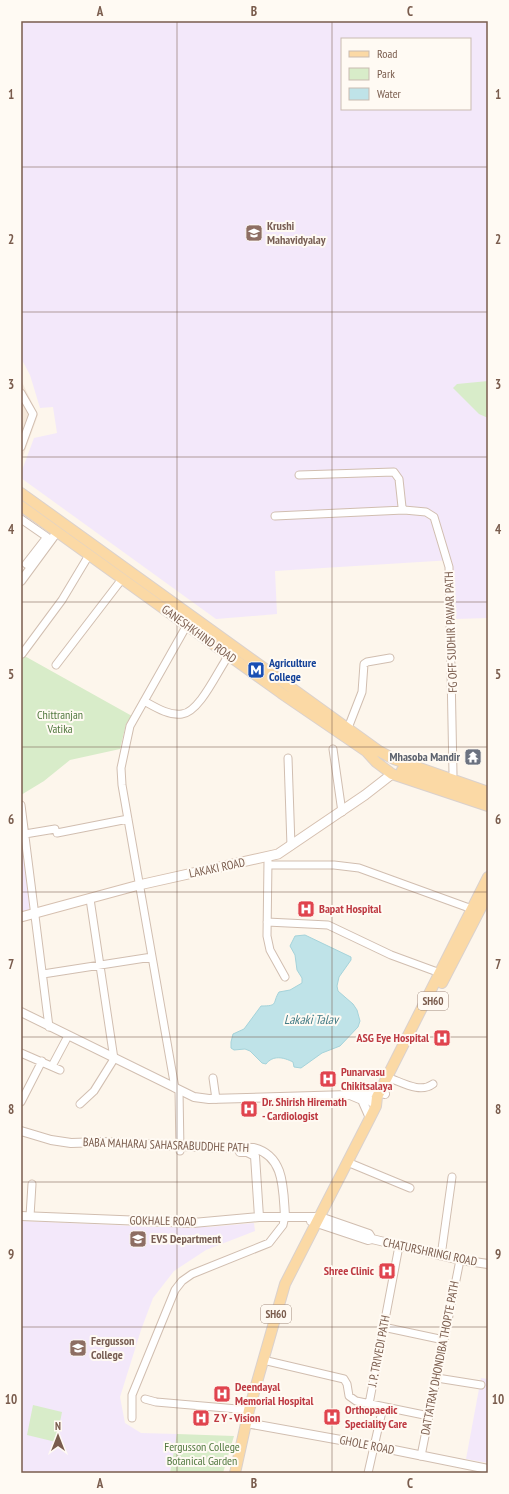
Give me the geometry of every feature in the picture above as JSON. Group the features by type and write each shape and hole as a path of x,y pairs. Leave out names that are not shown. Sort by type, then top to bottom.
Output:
{"main road":[{"name":"GANESHKHIND ROAD","path":"21,493 348,728 368,748 376,762 392,774 488,806"},
{"name":"GANESHKHIND ROAD","path":"21,506 229,655 368,748 488,785"},
{"path":"368,748 394,759 488,792"},
{"path":"368,748 390,766 488,799"},
{"name":"LAKAKI ROAD","path":"21,917 139,885 268,861 342,812 392,774"},
{"name":"SH60","path":"235,1473 249,1410 285,1284 383,1093 488,877"},
{"name":"SH60","path":"383,1093 392,1079 488,894"},
{"name":"SH60","path":"318,1220 325,1216 352,1164 378,1110 376,1106"}],"street":[{"path":"21,393 32,414 21,447"},
{"path":"298,475 394,472 399,479 402,507 404,510"},
{"name":"FG OFF SUDHIR PAWAR PATH","path":"275,516 404,510 426,512 434,517 449,567 454,774"},
{"path":"21,519 47,537 26,564 31,567"},
{"path":"21,581 57,532"},
{"path":"22,654 62,600 89,555"},
{"path":"56,666 122,579"},
{"path":"181,1148 177,1089 139,885 121,768 130,726 187,625"},
{"path":"144,701 164,711 181,715 192,711 229,655"},
{"path":"348,728 362,692 364,664 367,662 390,658"},
{"path":"333,748 342,812"},
{"path":"288,758 291,846"},
{"path":"21,805 49,1027"},
{"path":"25,834 56,831 128,819"},
{"path":"285,977 270,950 267,922 268,861 358,868 472,909"},
{"path":"80,1104 94,1091 114,1059 90,899"},
{"path":"267,922 328,924 375,948 440,973"},
{"path":"43,974 152,957"},
{"path":"22,1015 194,1097 216,1099 349,1095 355,1096 362,1100 370,1118"},
{"path":"52,1066 68,1036"},
{"path":"21,1053 60,1070"},
{"path":"21,1102 24,1088 42,1061"},
{"path":"213,1078 216,1099"},
{"path":"392,1079 418,1088 428,1088 433,1084"},
{"path":"361,1092 376,1106"},
{"path":"349,1095 361,1092 383,1093"},
{"name":"BABA MAHARAJ SAHASRABUDDHE PATH","path":"21,1131 51,1140 71,1143 102,1142 247,1152 255,1156 259,1217"},
{"name":"BABA MAHARAJ SAHASRABUDDHE PATH","path":"21,1136 50,1145 71,1148 102,1146 254,1148 270,1155 283,1178 285,1216"},
{"path":"352,1164 410,1188"},
{"path":"441,1256 452,1177"},
{"path":"30,1216 32,1184"},
{"name":"GOKHALE ROAD","path":"21,1216 193,1223 259,1217 305,1217"},
{"path":"132,1418 132,1395 175,1290 182,1281 192,1274 269,1243 283,1225 285,1216"},
{"name":"CHATURSHRINGI ROAD","path":"305,1217 318,1220 368,1240 372,1239 441,1256 488,1264"},
{"name":"J. P. TRIVEDI PATH","path":"399,1246 369,1404 429,1416"},
{"name":"DATTATRAY DHONDIBA THOPTE PATH","path":"421,1456 460,1260"},
{"path":"383,1327 444,1340"},
{"path":"263,1360 344,1379 347,1384 349,1396 356,1401 369,1404"},
{"path":"437,1378 481,1385"},
{"path":"145,1399 156,1402 249,1410"},
{"path":"368,1473 383,1407"},
{"name":"GHOLE ROAD","path":"246,1423 374,1446 421,1456 463,1469 488,1469"}],"shaded area":[{"name":"Krushi Mahavidyalay","path":"21,21 488,21 488,618 456,619 452,560 275,571 277,614 216,619 21,478 21,473 34,438 57,433 53,407 40,408 30,375 21,358"},
{"path":"21,380 38,415 21,462"},
{"path":"21,836 30,910 21,912"},
{"name":"Fergusson College","path":"21,1221 160,1227 209,1227 254,1223 255,1231 206,1250 174,1271 153,1298 141,1330 120,1397 125,1423 141,1433 177,1434 170,1473 21,1473"},
{"path":"481,1378 488,1379 488,1463 466,1459"}],"green space":[{"path":"488,381 488,418 479,414 453,388 457,384"},
{"name":"Chittranjan Vatika","path":"21,654 132,716 126,724 120,749 70,760 44,781 21,795"},
{"path":"33,1405 62,1412 56,1442 27,1435"},
{"name":"Fergusson College Botanical Garden","path":"177,1434 234,1436 223,1473 170,1473"}],"water":[{"name":"Lakaki Talav","path":"305,935 351,957 351,960 339,977 337,986 338,991 353,1004 357,1010 360,1021 358,1027 340,1046 322,1053 301,1068 294,1067 293,1062 282,1058 272,1059 266,1064 262,1063 250,1051 245,1049 234,1050 231,1048 233,1034 244,1029 261,1006 273,1004 279,992 290,990 302,983 302,978 297,970 295,955 290,946 295,936"}],"place":[{"name":"Krushi Mahavidyalay","path":"254,233"},
{"name":"Agriculture College","path":"256,670"},
{"name":"Mhasoba Mandir","path":"473,757"},
{"name":"Bapat Hospital","path":"306,909"},
{"name":"ASG Eye Hospital","path":"442,1038"},
{"name":"Punarvasu Chikitsalaya","path":"328,1079"},
{"name":"Dr. Shirish Hiremath - Cardiologist","path":"249,1109"},
{"name":"EVS Department","path":"138,1239"},
{"name":"Shree Clinic","path":"387,1271"},
{"name":"Fergusson College","path":"78,1348"},
{"name":"Deendayal Memorial Hospital","path":"222,1394"},
{"name":"Orthopaedic Speciality Care","path":"332,1417"},
{"name":"Z Y - Vision","path":"201,1418"}]}
